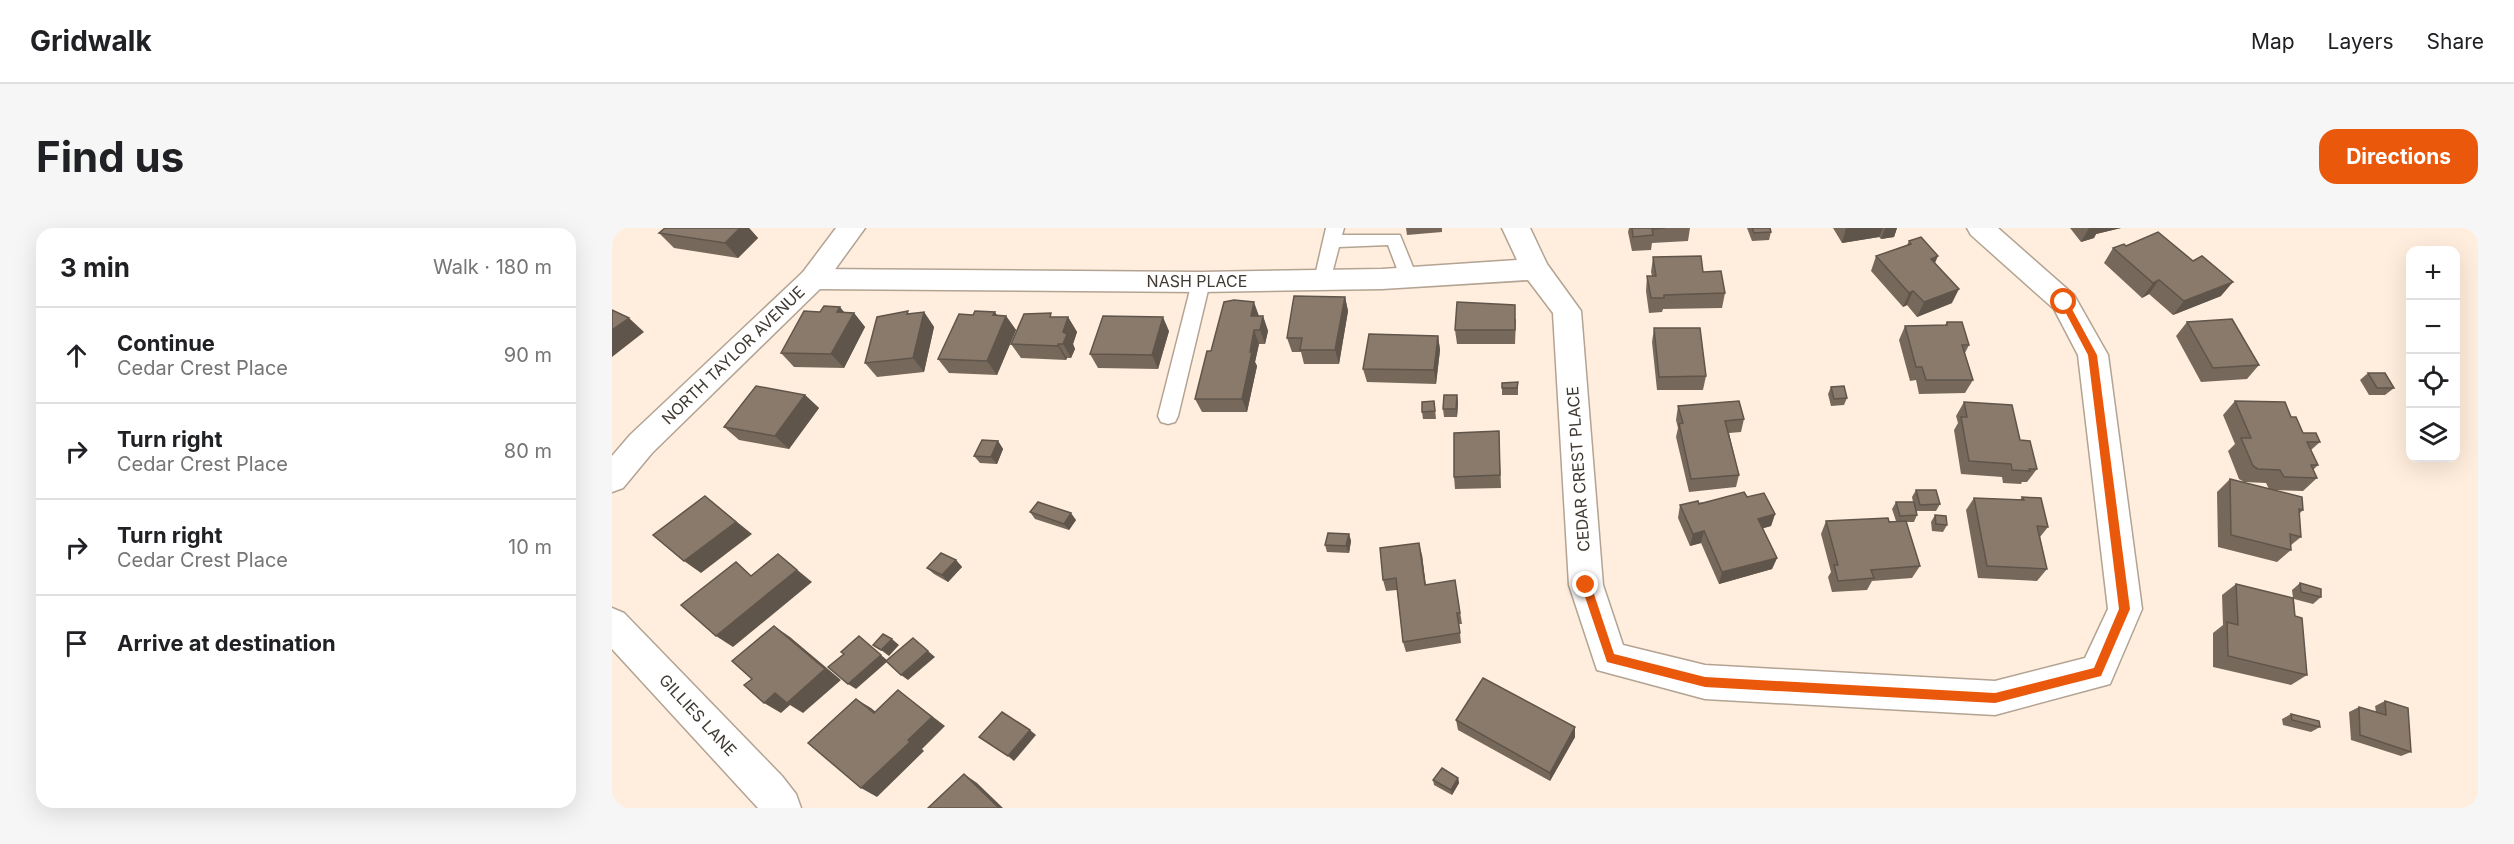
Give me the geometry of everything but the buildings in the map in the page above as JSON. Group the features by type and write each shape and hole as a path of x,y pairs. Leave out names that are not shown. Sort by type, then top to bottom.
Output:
{"street":[{"name":"NORTH TAYLOR AVENUE","path":"612,479 641,444 813,279 850,228"},
{"path":"1516,228 1535,269"},
{"name":"CEDAR CREST PLACE","path":"1535,269 1567,311 1586,585 1610,658 1705,682 1995,698 2097,672 2125,609 2092,355 2064,302 1981,228"},
{"name":"NASH PLACE","path":"813,279 1201,282 1408,277 1535,269"},
{"name":"GILLIES LANE","path":"612,624 768,789 782,808"}],"lane":[{"path":"1323,280 1334,235 1394,239 1408,277"},
{"path":"1168,416 1201,282"}],"route":[{"path":"1586,585 1610,658 1705,682 1995,698 2097,672 2125,609 2092,355 2064,302"}]}
